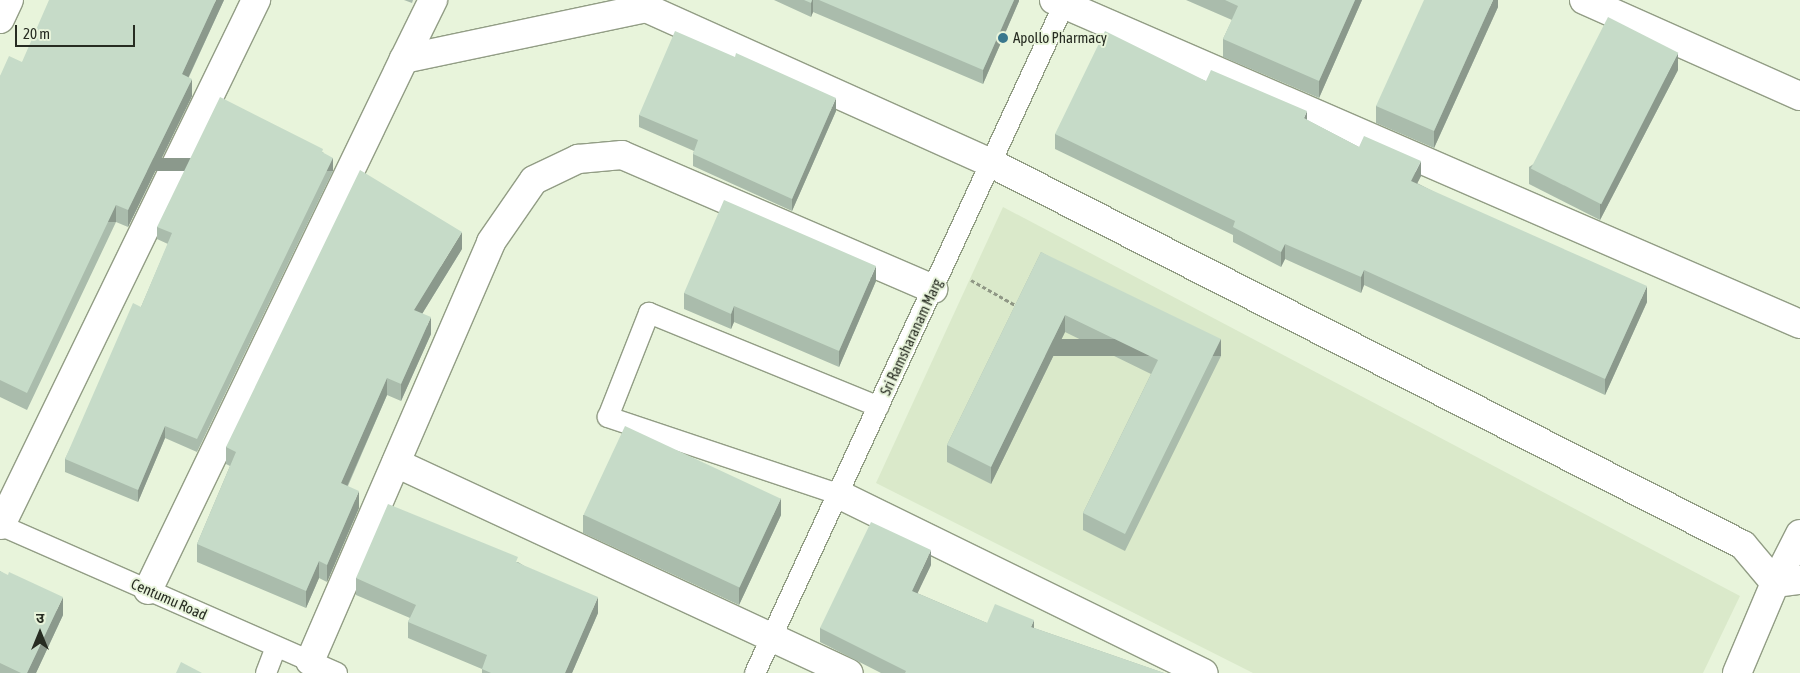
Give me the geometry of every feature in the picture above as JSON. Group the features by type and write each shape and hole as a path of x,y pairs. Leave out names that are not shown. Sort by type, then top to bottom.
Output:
{"street":[{"path":"0,19 9,0"},
{"path":"0,526 256,0"},
{"path":"148,590 433,0"},
{"path":"1584,0 1800,96"},
{"path":"1062,1 1800,324"},
{"path":"404,59 637,4 991,163 1743,545 1787,582"},
{"path":"310,661 491,242 534,180 578,159 622,154 938,279"},
{"path":"396,463 772,635 849,673"},
{"path":"838,494 1204,673"},
{"path":"1737,673 1787,582 1800,534"}],"lane":[{"name":"Sri Ramsharanam Marg","path":"755,673 991,163 1062,1"},
{"path":"838,494 608,417 649,313 878,407"},
{"name":"Centumu Road","path":"0,526 337,673"},
{"path":"266,673 276,646"}],"path":[{"path":"938,279 1022,309"}],"shaded area":[{"path":"1003,207 1740,596 1703,673 1253,673 876,483"}],"building":[{"path":"49,0 216,0 182,74 192,79 128,210 116,205 27,393 0,380 0,76 9,56 22,62"},
{"path":"819,0 1014,0 983,70"},
{"path":"1225,0 1355,0 1319,81 1223,39 1238,6"},
{"path":"1424,0 1493,0 1434,131 1376,106"},
{"path":"1608,17 1678,53 1601,204 1531,168"},
{"path":"675,31 735,57 736,53 836,98 792,199 693,154 698,140 639,115"},
{"path":"1105,31 1206,81 1211,70 1307,111 1304,118 1359,147 1364,136 1421,161 1411,181 1647,286 1605,379 1364,270 1361,277 1285,244 1281,252 1233,227 1235,221 1055,134"},
{"path":"220,97 323,149 322,152 333,158 197,439 165,426 138,490 65,459 133,303 141,307 172,233 157,227"},
{"path":"360,170 462,232 414,310 431,317 401,384 387,378 341,483 359,491 327,565 319,561 306,591 197,544 236,452 226,447"},
{"path":"724,200 876,266 839,351 734,306 731,314 684,293"},
{"path":"1041,252 1221,339 1125,534 1083,513 1158,360 1065,315 991,467 947,445"},
{"path":"625,426 781,499 739,588 584,515"},
{"path":"388,504 518,557 516,562 598,597 565,673 491,673 482,669 487,655 408,622 416,605 356,578"},
{"path":"871,522 931,550 912,591 987,623 995,604 1034,620 1031,627 1164,673 905,673 906,671 820,628"},
{"path":"0,571 8,575 9,572 63,597 27,673 21,673 0,663"},
{"path":"181,662 202,673 176,673"}],"place":[{"name":"Apollo Pharmacy","path":"1003,38"}]}
